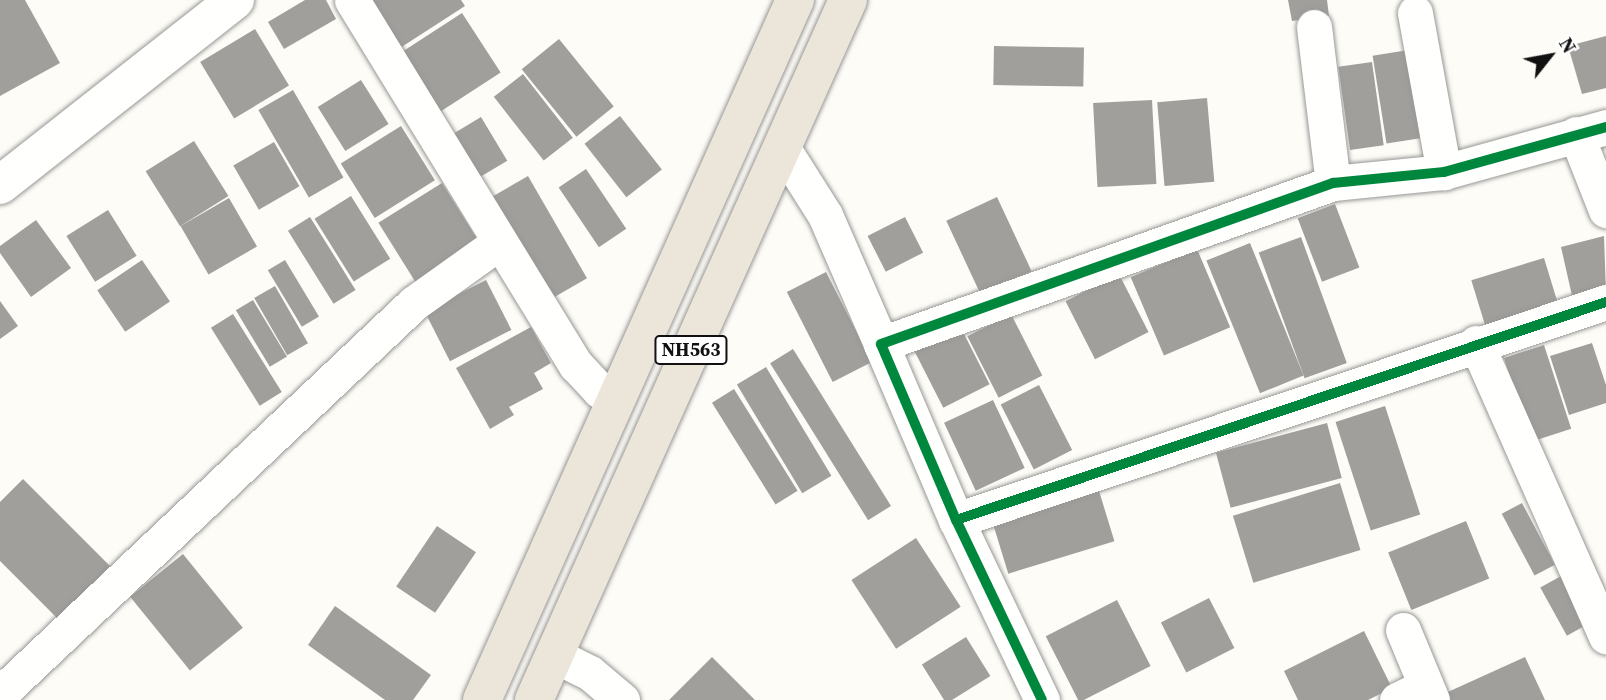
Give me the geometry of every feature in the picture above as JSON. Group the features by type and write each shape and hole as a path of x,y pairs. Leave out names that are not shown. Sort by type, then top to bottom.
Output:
{"highway":[{"name":"NH563","path":"482,700 795,0"},
{"name":"NH563","path":"534,700 848,0"}],"street":[{"path":"0,185 235,0"},
{"path":"352,0 498,243 576,365 599,390 616,400"},
{"path":"1415,13 1444,172"},
{"path":"1314,27 1333,183"},
{"path":"881,344 1333,183 1444,172 1591,131 1606,210"},
{"path":"782,147 825,215 956,520 1042,700"},
{"path":"0,694 414,303 498,243"},
{"path":"956,520 1476,343 1606,302"},
{"path":"1476,343 1606,637"},
{"path":"1403,630 1418,695"},
{"path":"554,655 590,673 622,700"}],"building":[{"path":"0,0 25,0 60,63 0,96"},
{"path":"305,0 326,0 336,19 284,49 268,22"},
{"path":"370,0 461,0 465,6 400,48"},
{"path":"1288,0 1327,0 1329,16 1292,21"},
{"path":"462,13 501,73 439,112 401,53"},
{"path":"255,29 289,86 234,119 200,62"},
{"path":"1606,36 1606,88 1582,94 1568,46"},
{"path":"559,39 614,107 576,137 522,69"},
{"path":"994,46 1084,48 1083,87 993,85"},
{"path":"1421,48 1435,136 1387,144 1373,56"},
{"path":"1372,62 1384,145 1350,150 1338,67"},
{"path":"523,74 573,138 544,161 494,97"},
{"path":"361,80 389,124 345,151 318,107"},
{"path":"293,90 344,177 309,197 258,110"},
{"path":"1207,98 1214,182 1165,186 1157,102"},
{"path":"1152,100 1156,184 1097,187 1093,103"},
{"path":"620,116 662,170 626,197 585,144"},
{"path":"481,117 507,161 470,183 444,139"},
{"path":"401,126 435,180 375,218 341,164"},
{"path":"194,141 228,196 180,226 146,171"},
{"path":"274,142 300,186 259,210 233,166"},
{"path":"586,169 626,229 599,247 559,187"},
{"path":"528,176 587,278 542,304 483,202"},
{"path":"442,183 480,244 417,284 378,223"},
{"path":"351,196 390,259 354,282 315,219"},
{"path":"997,197 1032,271 981,295 946,221"},
{"path":"229,198 257,246 209,274 181,226"},
{"path":"1335,204 1359,267 1322,282 1298,218"},
{"path":"108,210 137,256 95,282 66,236"},
{"path":"310,217 356,290 334,304 288,231"},
{"path":"905,217 923,253 886,272 868,236"},
{"path":"36,220 71,268 31,297 0,253 0,246"},
{"path":"1604,236 1606,293 1573,300 1561,247"},
{"path":"1301,237 1347,363 1305,378 1259,252"},
{"path":"1250,243 1304,376 1260,393 1206,261"},
{"path":"1197,249 1230,327 1164,355 1131,277"},
{"path":"1544,258 1559,306 1486,328 1471,280"},
{"path":"142,260 170,301 125,332 97,290"},
{"path":"285,260 319,317 302,327 268,270"},
{"path":"826,272 872,362 833,382 787,292"},
{"path":"1119,274 1149,332 1095,359 1066,301"},
{"path":"486,280 511,330 450,361 425,311"},
{"path":"275,286 308,343 287,355 254,298"},
{"path":"253,300 287,357 270,367 236,310"},
{"path":"0,301 18,326 0,339"},
{"path":"233,314 282,392 260,406 211,328"},
{"path":"1011,314 1042,375 999,398 967,336"},
{"path":"531,327 551,363 534,373 543,389 509,407 514,415 490,429 456,368"},
{"path":"961,328 990,384 943,408 915,352"},
{"path":"1592,343 1606,385 1606,403 1569,415 1550,356"},
{"path":"1544,345 1571,429 1531,442 1504,358"},
{"path":"793,349 891,506 868,520 770,363"},
{"path":"766,367 831,476 802,493 737,385"},
{"path":"1039,385 1072,450 1034,470 1001,405"},
{"path":"734,389 798,491 776,505 712,403"},
{"path":"993,400 1025,468 976,491 944,423"},
{"path":"1385,406 1420,514 1371,530 1336,422"},
{"path":"1327,423 1342,478 1231,508 1216,453"},
{"path":"23,479 112,568 60,621 0,561 0,502"},
{"path":"1096,481 1114,541 1008,574 990,513"},
{"path":"1340,483 1360,550 1253,583 1233,516"},
{"path":"1522,503 1555,565 1535,576 1502,514"},
{"path":"1466,521 1489,578 1411,610 1388,552"},
{"path":"437,526 476,552 435,613 396,587"},
{"path":"916,538 961,607 896,649 851,580"},
{"path":"183,554 243,628 190,671 130,597"},
{"path":"1563,575 1590,623 1567,636 1540,588"},
{"path":"1209,598 1234,648 1186,672 1161,623"},
{"path":"1117,600 1151,666 1084,700 1078,700 1046,636"},
{"path":"335,606 431,675 413,700 385,700 308,645"},
{"path":"1364,631 1392,688 1368,700 1298,700 1284,671"},
{"path":"966,637 990,676 952,700 944,700 922,665"},
{"path":"712,657 755,700 669,700"},
{"path":"1525,657 1545,700 1441,700 1439,696"}],"cycle path":[{"path":"1042,700 956,520 881,344 1333,183 1444,172 1606,127"},
{"path":"956,520 1606,302"}]}
